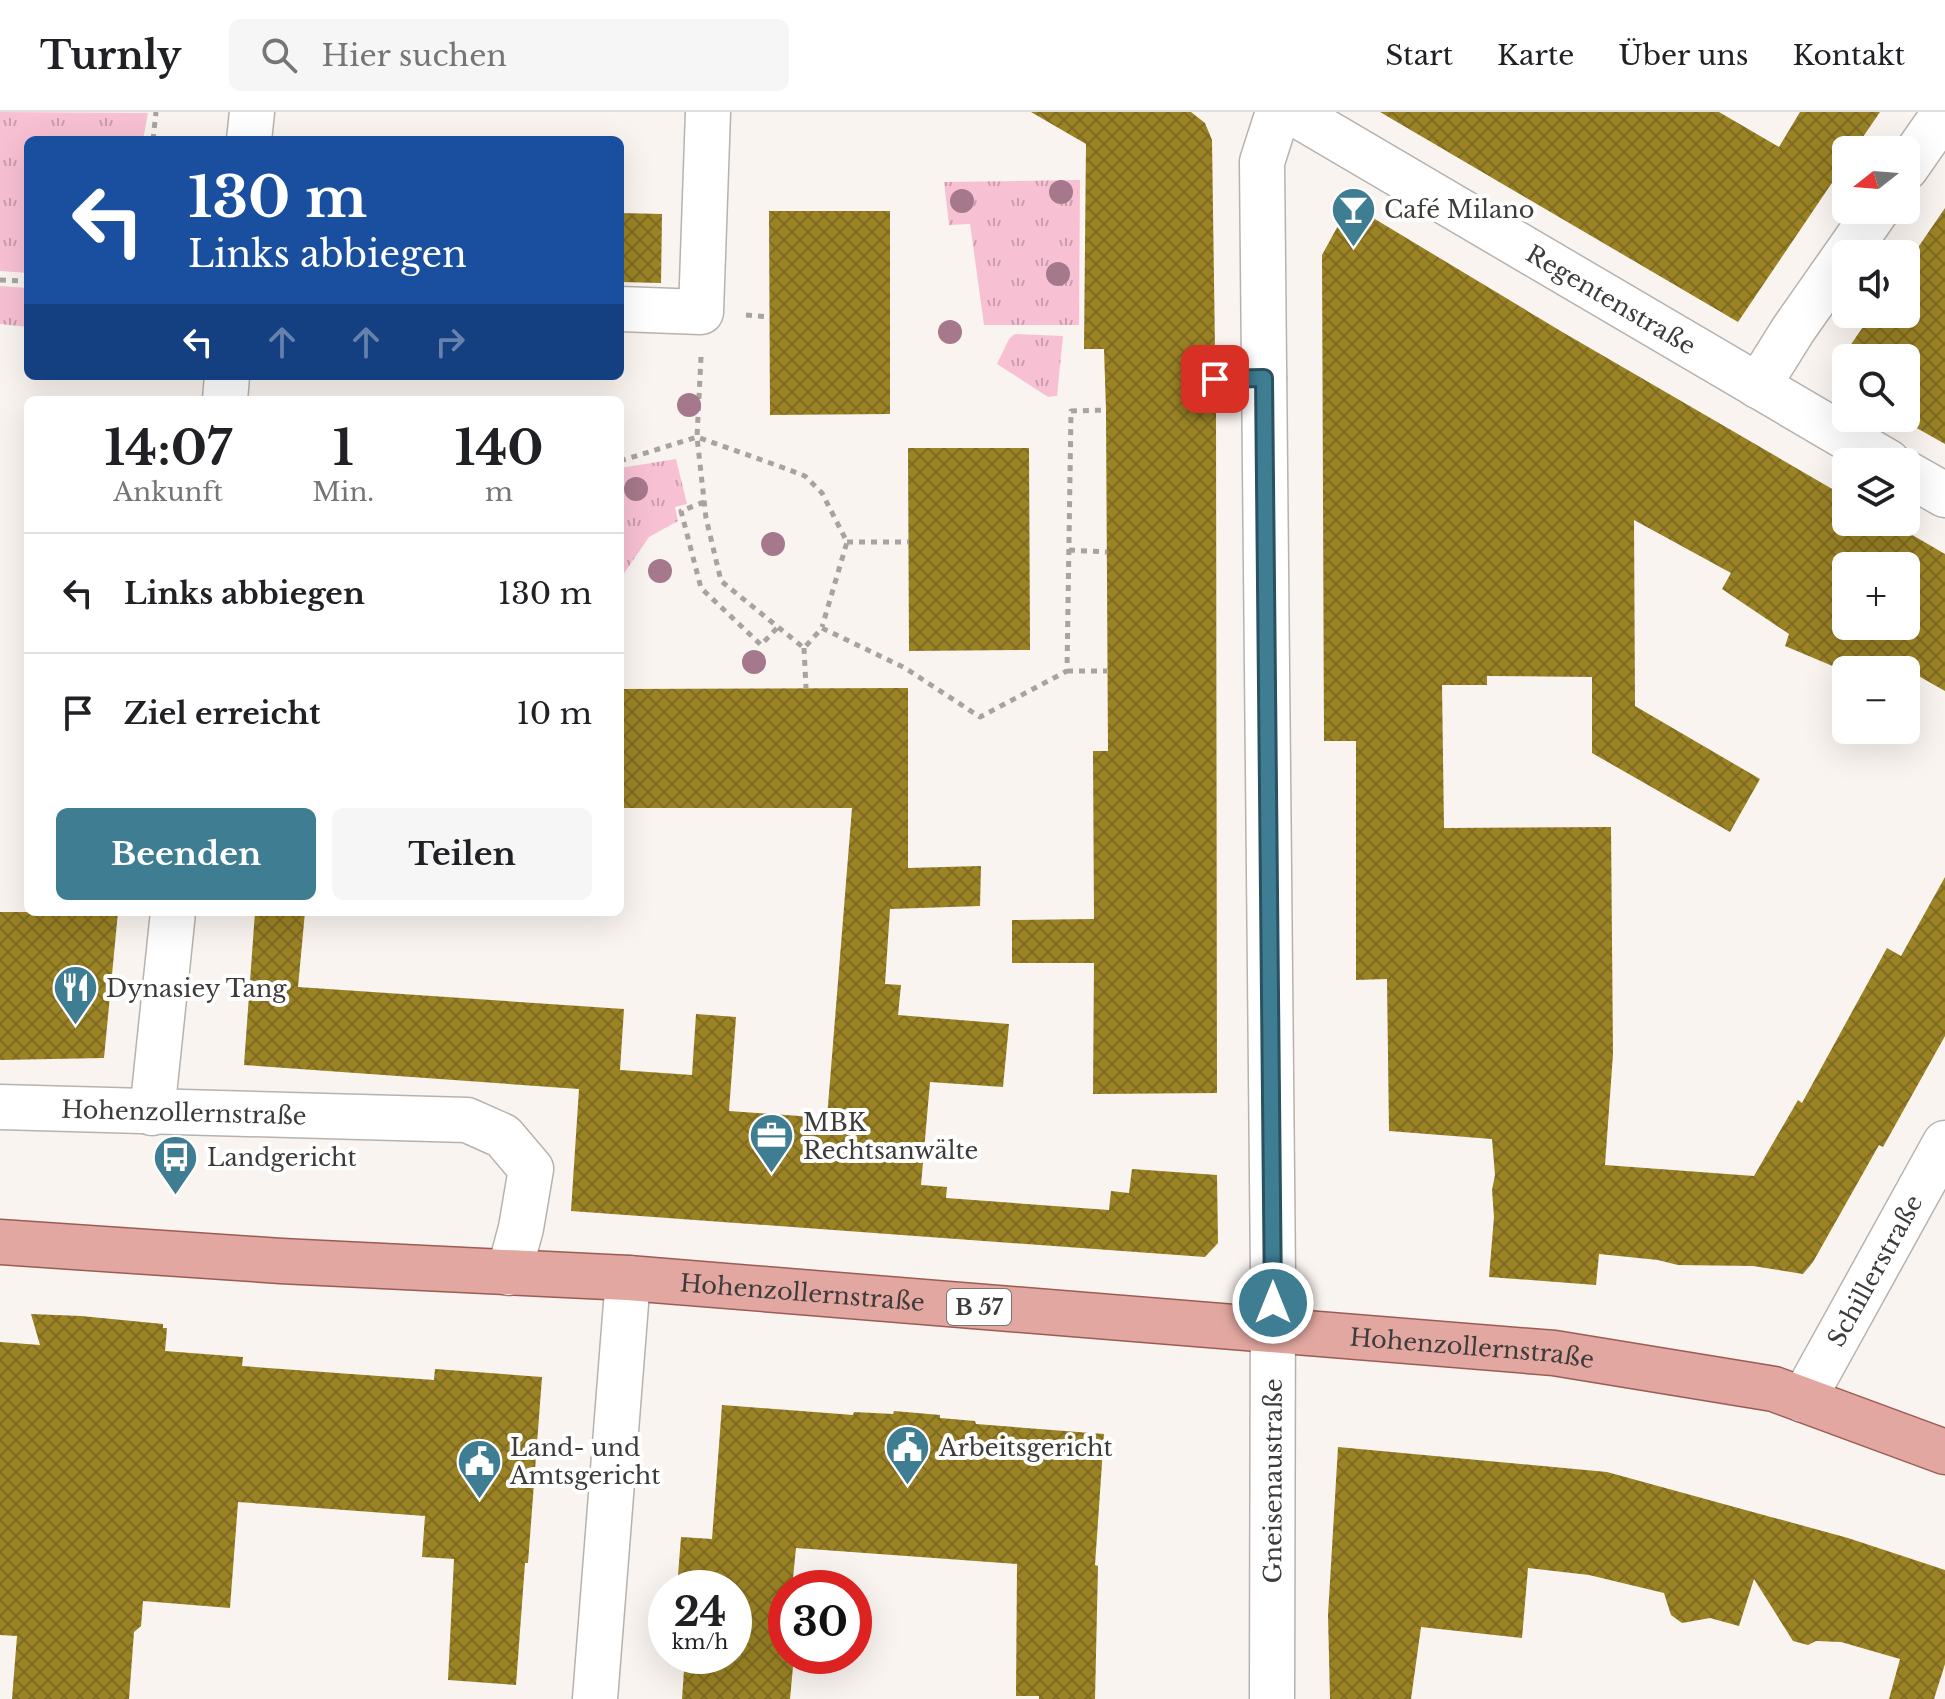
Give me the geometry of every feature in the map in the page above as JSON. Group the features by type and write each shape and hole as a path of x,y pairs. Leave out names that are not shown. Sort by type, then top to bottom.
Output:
{"main road":[{"name":"Hohenzollernstraße","path":"0,1242 281,1261 628,1278 1554,1353 1774,1389 1945,1452"}],"street":[{"path":"249,136 252,112"},
{"path":"624,309 701,312 708,112"},
{"name":"Gneisenaustraße","path":"1272,1699 1273,1331 1262,162 1278,112"},
{"name":"Regentenstraße","path":"1292,112 1864,448"},
{"path":"1920,148 1945,112"},
{"path":"1758,386 1867,224"},
{"path":"1215,379 1264,378"},
{"path":"1920,481 1945,495"},
{"path":"152,1113 173,916"},
{"name":"Hohenzollernstraße","path":"0,1107 467,1120 503,1136 531,1169 521,1228 509,1273"},
{"name":"Schillerstraße","path":"1803,1400 1945,1143"},
{"path":"595,1699 628,1278"}],"path":[{"path":"153,136 156,112"},
{"path":"0,280 24,281"},
{"path":"1067,671 1071,411 1106,410"},
{"path":"697,437 704,502 721,581 804,648"},
{"path":"624,460 697,437 805,476 822,493 847,542 822,628 804,648 806,688"},
{"path":"704,502 681,511 701,588 761,645 777,628"},
{"path":"847,542 909,542"},
{"path":"1069,550 1107,552"},
{"path":"822,628 905,668 980,717 1067,671 1107,671"}],"green space":[{"path":"0,112 148,113 144,136 24,136 24,273 0,271"},
{"path":"1080,180 1079,325 984,325 970,224 949,225 944,182"},
{"path":"0,286 24,288 24,327 0,324"},
{"path":"1015,334 1063,336 1057,396 1048,397 997,364 1009,339"},
{"path":"676,459 687,504 675,507 678,521 649,537 624,574 624,467"}],"building":[{"path":"1031,112 1191,112 1205,123 1212,140 1215,349 1214,354 1201,358 1194,366 1190,379 1194,393 1204,401 1216,404 1217,1093 1093,1094 1094,963 1012,963 1012,920 1094,919 1093,751 1108,751 1104,349 1084,349 1086,144"},
{"path":"1380,112 1719,112 1779,147 1800,112 1880,112 1864,136 1832,136 1832,183 1738,322"},
{"path":"1350,204 1832,489 1832,536 1914,536 1945,554 1945,691 1920,677 1920,656 1832,656 1832,666 1785,646 1789,634 1722,589 1731,573 1634,520 1635,706 1760,779 1730,832 1592,753 1592,677 1487,676 1487,685 1442,685 1444,828 1611,827 1613,1054 1605,1165 1754,1176 1798,1100 1802,1103 1887,948 1901,956 1945,877 1945,1036 1883,1147 1879,1145 1813,1262 1803,1274 1753,1266 1678,1265 1599,1254 1596,1285 1489,1277 1495,1175 1492,1139 1389,1131 1387,979 1356,980 1356,741 1324,741 1322,255"},
{"path":"1945,208 1945,444 1920,430 1920,344 1851,344 1862,328 1920,328 1920,245"},
{"path":"769,211 890,211 890,414 770,415"},
{"path":"624,213 662,214 661,283 624,282"},
{"path":"908,448 1029,448 1030,650 909,651"},
{"path":"908,688 908,868 981,866 980,906 890,909 885,984 901,985 898,1015 1009,1024 1003,1087 930,1082 921,1185 947,1187 946,1198 1109,1210 1111,1191 1129,1193 1132,1169 1217,1175 1218,1243 1205,1257 571,1211 579,1089 244,1065 255,916 305,916 298,987 624,1009 620,1070 692,1075 696,1014 736,1017 729,1111 827,1118 852,808 624,808 624,689"},
{"path":"0,912 24,912 24,916 118,916 104,1058 0,1060"},
{"name":"Land- und Amtsgericht","path":"31,1314 163,1324 163,1328 167,1328 165,1351 243,1357 242,1366 434,1380 435,1369 542,1377 516,1685 448,1680 454,1559 422,1557 425,1516 238,1502 230,1608 143,1601 141,1626 134,1632 129,1699 12,1699 17,1636 0,1635 0,1342 40,1345"},
{"name":"Arbeitsgericht","path":"722,1405 853,1415 854,1412 893,1414 894,1411 940,1415 940,1418 975,1421 976,1424 1104,1434 1095,1565 1098,1566 1095,1699 1016,1696 1017,1564 796,1548 794,1570 768,1570 768,1674 792,1674 790,1699 682,1699 684,1674 752,1674 752,1570 678,1570 681,1537 712,1539"},
{"path":"1338,1447 1607,1472 1848,1538 1945,1570 1945,1664 1934,1699 1889,1699 1900,1659 1841,1642 1816,1641 1808,1645 1793,1641 1754,1579 1739,1626 1710,1618 1682,1623 1671,1615 1664,1593 1589,1575 1528,1568 1522,1638 1421,1627 1411,1699 1330,1699 1328,1615"}],"place":[{"name":"Café Milano","path":"1353,248"},
{"name":"Dynasiey Tang","path":"75,1027"},
{"name":"MBK Rechtsanwälte","path":"772,1175"},
{"name":"Landgericht","path":"176,1196"},
{"name":"Arbeitsgericht","path":"908,1486"},
{"name":"Land- und Amtsgericht","path":"479,1500"}],"route":[{"path":"1215,379 1264,378 1273,1303"}]}
